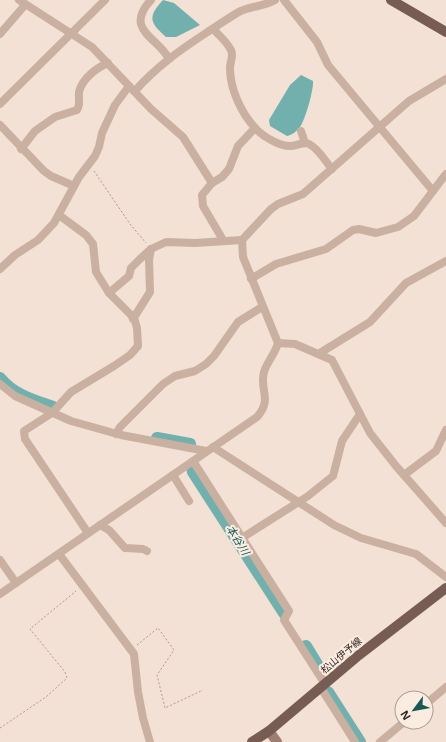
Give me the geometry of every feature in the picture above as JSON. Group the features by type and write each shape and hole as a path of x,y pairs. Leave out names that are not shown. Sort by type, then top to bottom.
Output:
{"main road":[{"path":"391,0 446,32"},
{"name":"松山伊予線","path":"252,742 269,731 359,655 446,588"},
{"path":"269,731 277,742"}],"street":[{"path":"0,104 70,32 105,0"},
{"path":"151,0 142,13 141,20 150,40 163,49 169,58"},
{"path":"0,269 15,255 44,234 59,215 74,186 99,147 102,133 115,105 169,58 251,3 265,5 275,0"},
{"path":"284,0 316,42 328,65 433,191"},
{"path":"0,34 22,3 92,47 151,109 183,137 212,182"},
{"path":"213,29 231,51 233,56 230,67 233,90 239,104 255,128 285,146 305,143 315,148 332,169"},
{"path":"21,148 35,130 55,117 77,110 80,102 80,90 83,83 96,69 108,63"},
{"path":"0,594 257,417 263,410 266,397 264,373 274,356 278,343 262,307 243,257 242,240 271,209 278,204 303,194 409,101 446,79"},
{"path":"0,125 21,148 51,176 74,186"},
{"path":"223,240 201,200 202,195 212,182 222,177 229,169 238,146 255,128"},
{"path":"301,131 305,143"},
{"path":"251,279 276,264 326,249 353,230 358,229 376,233 398,226 414,216 446,174"},
{"path":"59,215 86,235 93,244 96,272 109,293 133,319 137,328 138,346 135,351 114,366 71,392 52,413 24,431 25,440 88,533"},
{"path":"109,293 128,276 135,264 151,250 172,241 195,243 223,240 242,240"},
{"path":"133,319 150,292 149,260 151,250"},
{"path":"320,353 370,322 406,283 446,261"},
{"path":"116,434 120,426 163,384 175,376 201,368 214,356 238,322 262,307"},
{"path":"278,343 295,344 320,353 332,360 370,433 446,523"},
{"path":"0,384 14,396 71,421 116,434 210,449 347,532 416,554 446,577"},
{"path":"242,538 298,502 333,476 342,441 360,414"},
{"path":"404,475 436,451 446,430"},
{"path":"193,461 289,612 284,620 355,742"},
{"path":"173,475 189,501"},
{"path":"100,525 109,530 125,548 143,549 147,551"},
{"path":"59,554 132,650 136,661 135,676 143,718 150,742"},
{"path":"0,560 16,583"},
{"path":"434,697 446,687"},
{"path":"380,742 394,730"}],"path":[{"path":"89,163 126,218 151,250"},
{"path":"0,728 46,697 68,678 30,629 83,586"},
{"path":"132,650 158,628 174,650 157,675 165,708 203,690"}],"water":[{"path":"163,0 174,3 200,25 176,37 166,37 157,28 152,20 154,11"},
{"path":"301,75 313,81 311,97 300,127 294,133 287,136 270,126 269,120 290,85"}],"waterway":[{"name":"本谷川","path":"0,378 5,384 18,393 53,407"},
{"name":"本谷川","path":"157,438 190,445"},
{"name":"本谷川","path":"192,467 193,472 284,613"},
{"name":"本谷川","path":"306,646 320,669"},
{"name":"本谷川","path":"328,692 360,742"}]}
